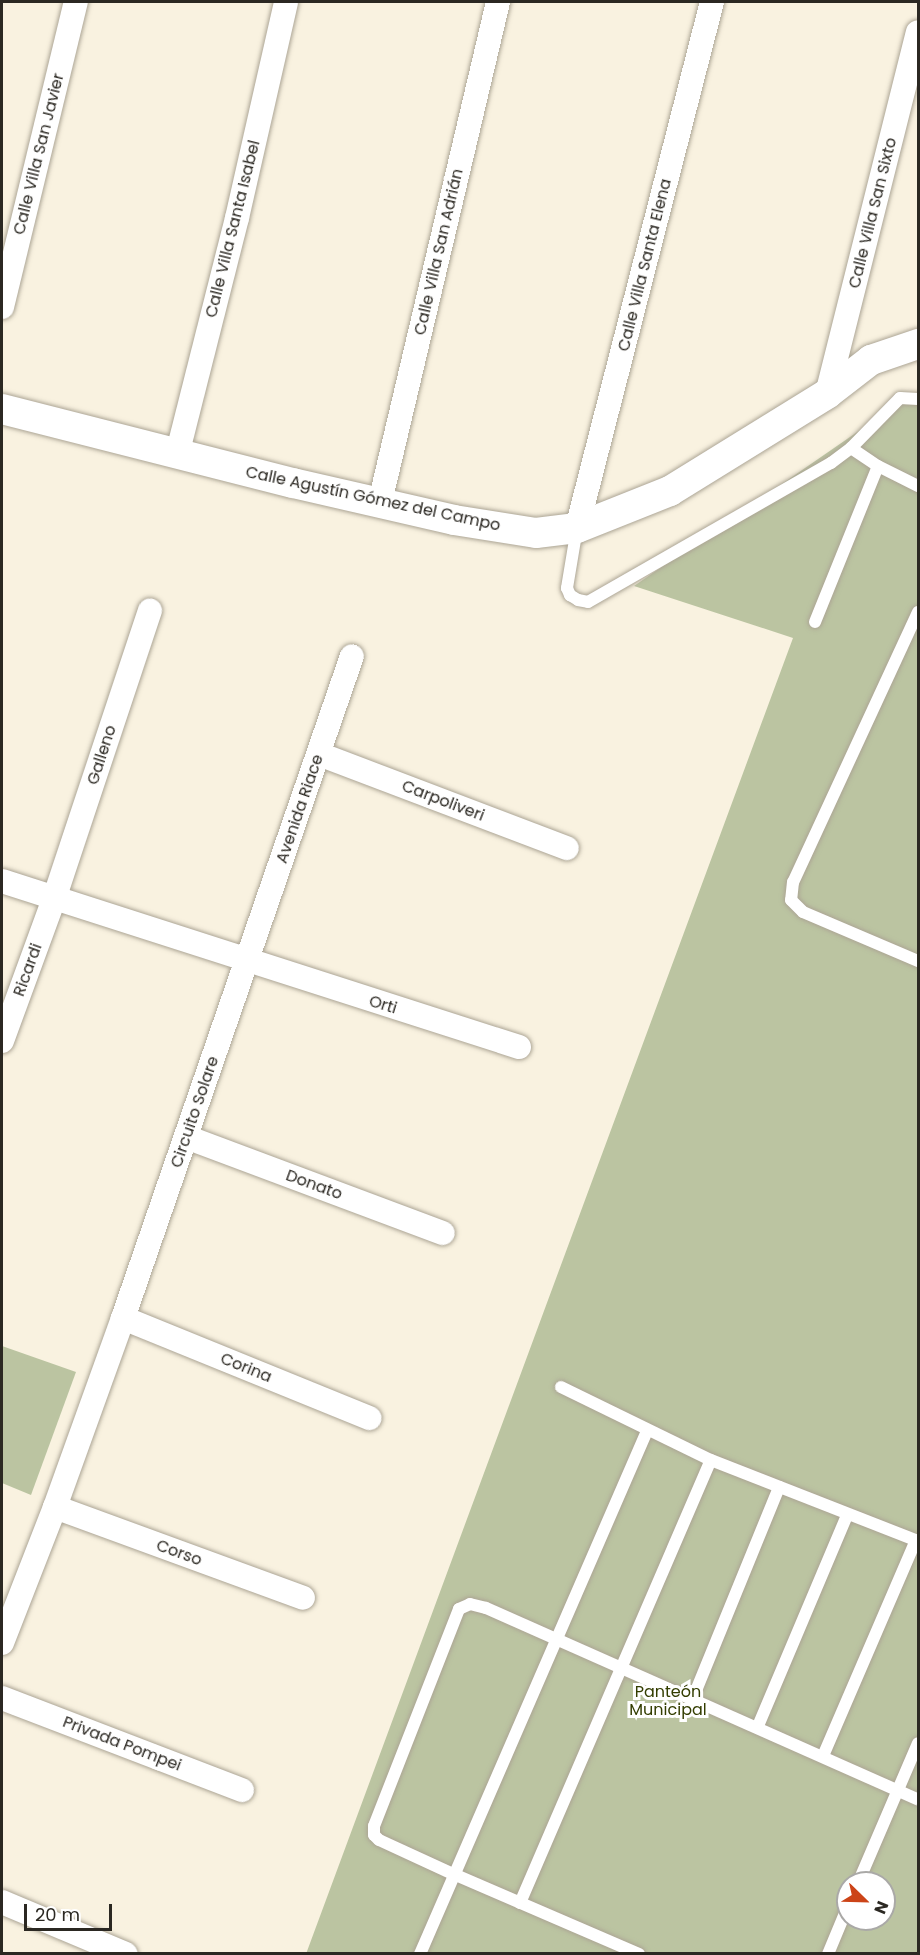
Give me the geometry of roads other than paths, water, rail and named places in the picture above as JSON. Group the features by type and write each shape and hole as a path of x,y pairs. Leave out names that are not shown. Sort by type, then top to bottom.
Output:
{"street":[{"name":"Calle Villa San Javier","path":"2,307 76,2"},
{"name":"Calle Villa Santa Isabel","path":"177,455 237,218 286,2"},
{"name":"Calle Villa San Adrián","path":"380,502 498,2"},
{"name":"Calle Villa Santa Elena","path":"577,528 712,2"},
{"name":"Calle Villa San Sixto","path":"827,394 918,32"},
{"name":"Calle Agustín Gómez del Campo","path":"2,410 177,455 454,520 536,533 577,528 670,491 827,394 871,360 918,344"},
{"name":"Galleno","path":"54,899 150,611"},
{"name":"Avenida Riace","path":"248,962 352,656"},
{"name":"Carpoliveri","path":"319,754 567,848"},
{"path":"2,881 248,962"},
{"name":"Ricardi","path":"2,1041 54,899"},
{"name":"Orti","path":"248,962 519,1047"},
{"name":"Circuito Solare","path":"2,1643 55,1507 248,962"},
{"name":"Donato","path":"186,1137 443,1233"},
{"name":"Corina","path":"123,1318 369,1418"},
{"name":"Corso","path":"55,1507 303,1599"},
{"name":"Privada Pompei","path":"2,1698 242,1790"},
{"path":"2,1902 126,1953"}],"lane":[{"path":"577,528 567,588 570,595 588,602 831,463 851,448 900,398 918,399"},
{"path":"851,448 878,466 918,486"},
{"path":"815,622 878,466"},
{"path":"918,612 793,882 791,900 803,912 918,961"},
{"path":"561,1387 647,1431 711,1460 917,1541 823,1756"},
{"path":"420,1953 647,1431"},
{"path":"520,1903 711,1460"},
{"path":"693,1698 779,1488"},
{"path":"758,1726 847,1515"},
{"path":"639,1953 453,1874 379,1840 374,1835 374,1826 459,1609 470,1604 486,1608 555,1640 758,1726 918,1799"},
{"path":"863,1871 918,1743"},
{"path":"828,1953 837,1931"}],"park label":[{"name":"Panteón Municipal","path":"668,1701"}]}
